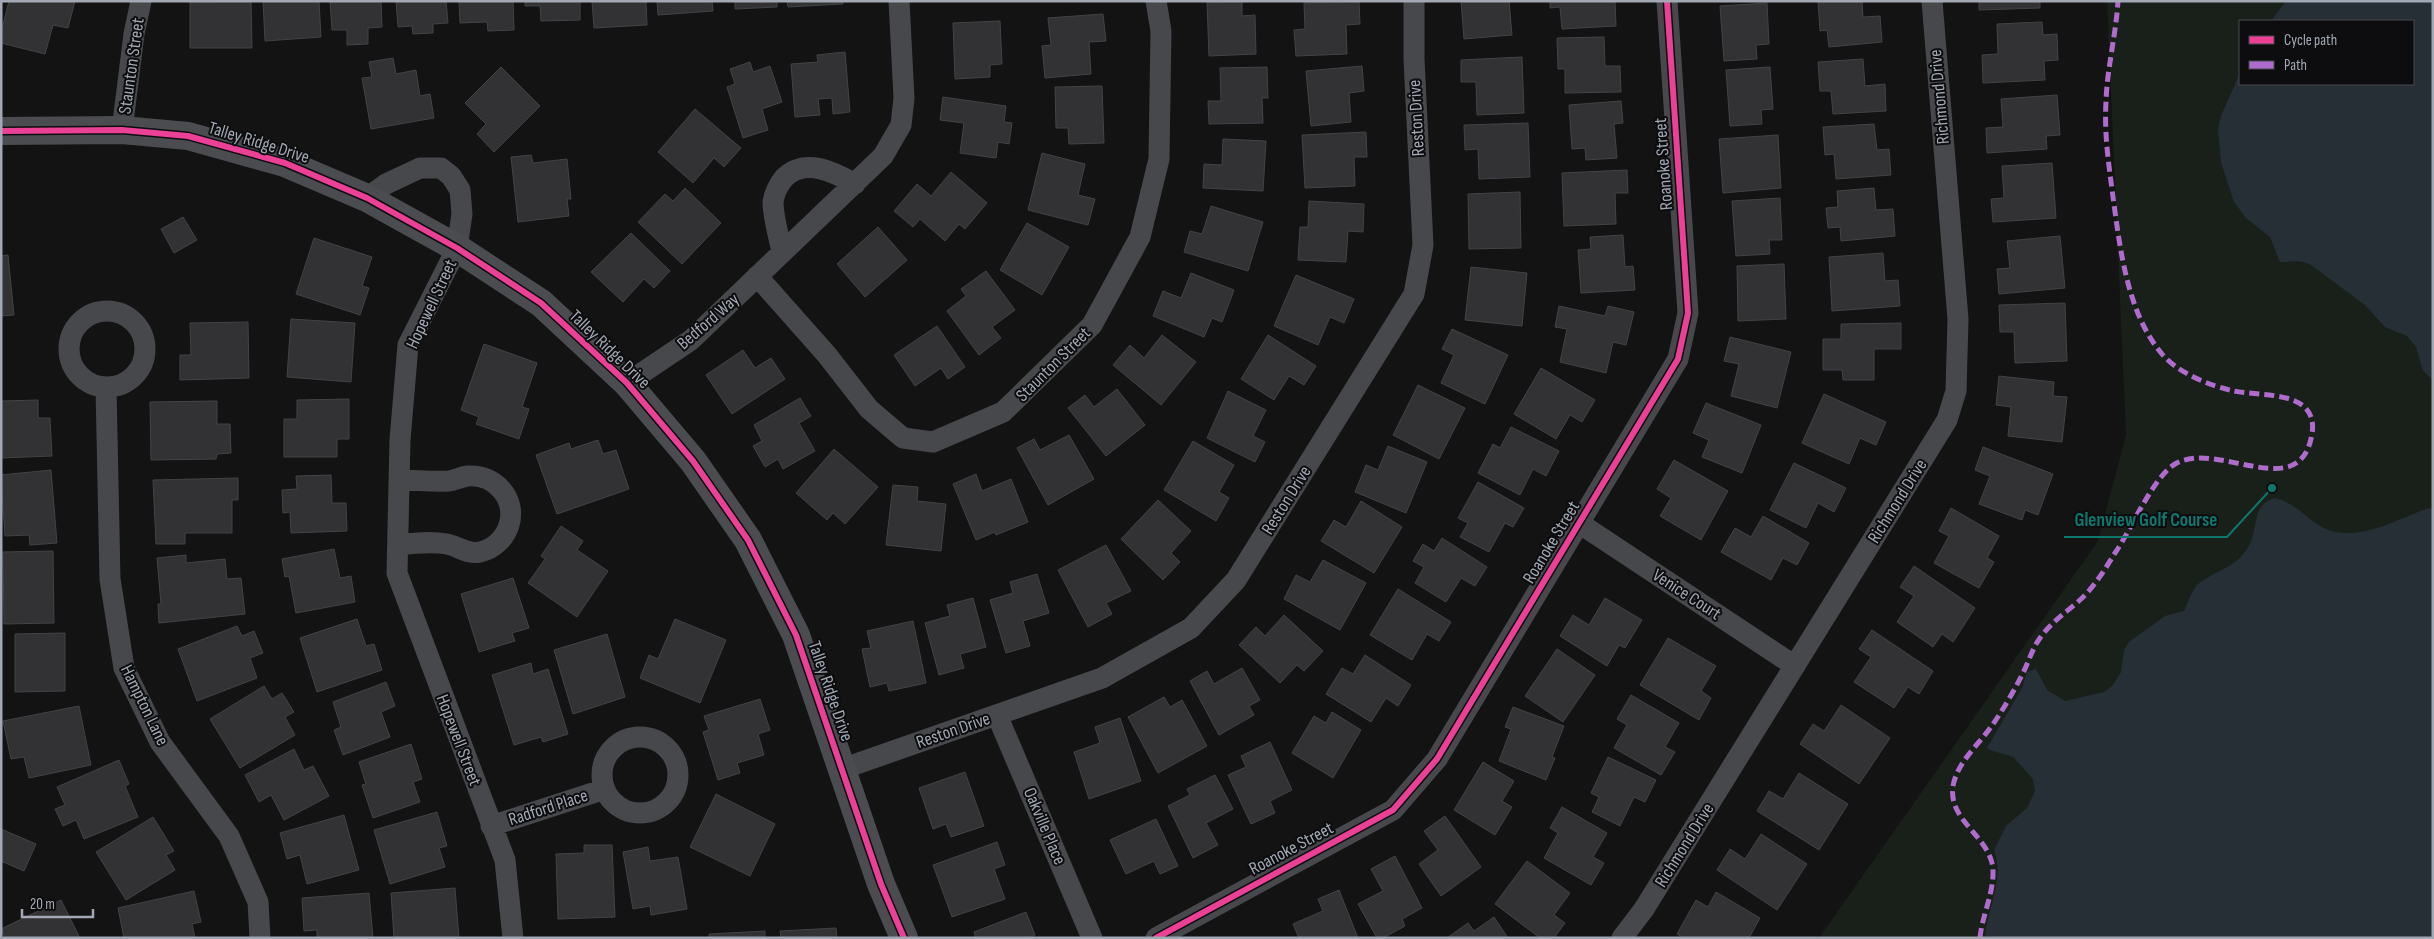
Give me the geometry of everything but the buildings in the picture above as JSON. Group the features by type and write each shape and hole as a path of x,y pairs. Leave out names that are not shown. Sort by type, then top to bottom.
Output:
{"street":[{"name":"Staunton Street","path":"122,130 134,34 141,1"},
{"name":"Bedford Way","path":"627,382 691,340 883,156 901,125 904,98 899,1"},
{"name":"Staunton Street","path":"757,276 827,355 869,409 902,438 933,442 1003,412 1092,325 1140,237 1159,160 1161,31 1156,1"},
{"name":"Reston Drive","path":"842,769 1102,678 1191,628 1236,580 1414,294 1423,245 1414,59 1414,1"},
{"name":"Roanoke Street","path":"1156,938 1392,810 1437,759 1678,359 1688,313 1667,1"},
{"name":"Richmond Drive","path":"1622,938 1644,909 1947,420 1956,390 1958,319 1932,1"},
{"name":"Talley Ridge Drive","path":"1,131 122,130 188,136 285,163 367,198 457,248 541,303 627,382 693,461 748,540 796,635 881,884 904,938"},
{"path":"782,252 773,201 779,184 791,171 807,167 832,171 855,184"},
{"path":"367,198 407,173 420,168 440,168 450,176 460,190 462,214 457,248"},
{"name":"Hopewell Street","path":"457,248 408,345 397,573 505,860 513,938"},
{"name":"Hampton Lane","path":"106,387 110,578 124,668 160,742 229,836 258,902 260,938"},
{"path":"398,545 420,543 448,544 462,551 479,552 495,546 506,534 511,517 509,500 499,486 485,478 468,476 451,481 400,480"},
{"name":"Venice Court","path":"1579,523 1795,666"},
{"name":"Oakville Place","path":"997,715 1092,938"},
{"name":"Radford Place","path":"491,826 605,789"}],"shaded area":[{"path":"2107,1 2433,1 2433,938 1819,938 2098,541 2126,435"},
{"path":"2286,1 2433,1 2433,380 2423,371 2416,347 2407,336 2385,327 2365,305 2311,265 2300,261 2280,262 2270,237 2246,218 2234,202 2221,162 2218,129 2221,116 2239,75 2239,85 2414,85 2414,20 2272,20"},
{"path":"2275,498 2295,507 2324,528 2350,533 2378,528 2429,508 2433,509 2433,938 1985,938 1997,883 1997,861 1994,850 2006,826 2027,808 2035,791 2033,779 2013,757 1987,748 2022,688 2027,672 2036,669 2047,690 2065,701 2104,692 2113,685 2121,672 2124,650 2129,642 2165,616 2184,611 2198,584 2228,567 2241,557 2251,541 2260,509 2268,501"}],"marked path":[{"path":"1980,938 1993,881 1992,863 1982,843 1956,808 1953,798 1953,786 1963,762 1991,727 2008,700 2037,642 2044,632 2081,599 2095,583 2159,480 2175,464 2193,458 2213,459 2275,469 2292,466 2304,455 2312,434 2312,419 2307,409 2298,402 2272,395 2225,389 2185,373 2162,354 2150,338 2141,319 2133,300 2122,258 2106,138 2107,89 2118,1"}],"cycle path":[{"path":"1156,938 1393,810 1437,759 1678,359 1688,313 1667,1"},
{"path":"1,131 122,130 188,136 285,163 367,198 457,248 541,303 627,383 693,461 748,540 796,635 881,884 904,938"}],"place":[{"name":"Glenview Golf Course","path":"2272,488"}]}
